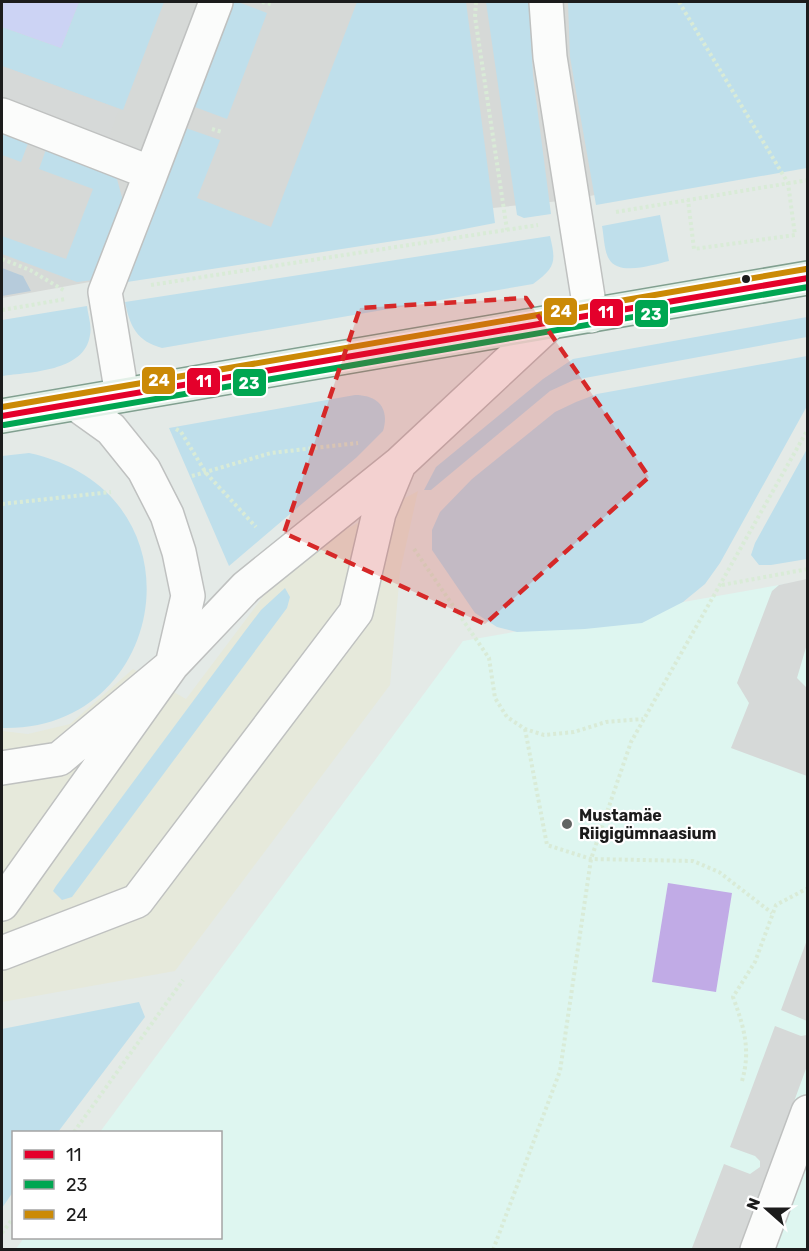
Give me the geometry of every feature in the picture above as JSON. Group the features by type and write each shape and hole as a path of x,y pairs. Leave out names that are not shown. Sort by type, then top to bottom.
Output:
{"main road":[{"path":"2,416 807,278"}],"street":[{"path":"122,395 105,292 216,2"},
{"path":"546,2 550,57 591,316"},
{"path":"2,115 151,173"},
{"path":"2,768 58,759 172,665 246,587 400,463 549,324"},
{"path":"2,904 172,665 188,596 179,552 167,515 144,470 111,429 76,404"},
{"path":"2,953 137,901 356,612 378,513 400,463"},
{"path":"757,1250 807,1112"}],"path":[{"path":"262,2 271,4"},
{"path":"476,2 475,17 507,230"},
{"path":"679,2 788,183 795,236 694,249 688,201"},
{"path":"608,214 807,180"},
{"path":"147,286 549,223"},
{"path":"2,259 30,270 66,292"},
{"path":"2,310 76,297"},
{"path":"122,395 181,432 206,473 284,556"},
{"path":"493,1250 560,1071 591,860 631,742 807,429"},
{"path":"2,504 152,485 206,473 271,453 358,443 400,463"},
{"path":"414,549 489,658 495,698 507,717 525,729 544,735 574,732 606,722 643,719"},
{"path":"721,585 807,569"},
{"path":"525,729 547,845 591,860 693,861 719,872 772,913"},
{"path":"742,1081 747,1065 747,1035 733,997 755,962 776,905 807,888"},
{"path":"75,1131 183,980"},
{"path":"2,1233 12,1219"}],"highlighted area":[{"path":"526,298 649,477 485,624 284,533 360,308"}],"shaded area":[{"path":"2,2 807,2 807,159 560,201 307,227 95,281 2,298"},
{"path":"2,2 79,2 61,48 2,27"},
{"path":"79,2 164,2 123,110 2,66 2,27 61,48"},
{"path":"231,2 238,2 267,13 227,119 192,106"},
{"path":"357,2 466,2 495,223 433,235 127,282 183,127 220,140 197,198 271,227"},
{"path":"486,2 529,2 533,76 551,214 524,218 517,215"},
{"path":"568,2 807,2 807,168 596,205 570,57"},
{"path":"2,66 119,109 108,140 2,100"},
{"path":"2,128 30,138 21,162 2,155"},
{"path":"48,144 115,172 123,201 93,280 77,282 2,254 2,236 66,259 93,189 39,169"},
{"path":"660,215 669,261 629,268 614,264 609,259 602,226"},
{"path":"550,236 553,252 552,263 546,273 533,284 162,348 146,341 136,332 129,319 125,302"},
{"path":"2,268 23,276 31,291 2,296"},
{"path":"87,306 90,335 86,347 78,356 54,368 2,376 2,320"},
{"path":"807,317 807,337 574,380 550,391 431,490 424,490 436,467 543,379 573,359"},
{"path":"807,356 807,406 720,563 705,584 683,602 642,623 585,629 517,632 497,627 475,613 432,550 432,530 440,512 472,479 555,412 597,394"},
{"path":"355,395 370,397 380,404 385,416 383,431 357,457 229,566 169,428"},
{"path":"807,449 807,559 759,565 751,555 755,543"},
{"path":"29,453 86,476 124,513 143,558 146,606 132,653 103,692 59,719 2,728 2,456"},
{"path":"418,491 400,572 390,685 175,971 2,1002 2,731 28,734 70,724 133,669 186,699 292,558"},
{"path":"807,579 807,644 797,678 807,688 807,776 731,748 749,703 737,683 772,591 779,585"},
{"name":"Mustamäe Riigigümnaasium","path":"807,580 807,1249 15,1250 23,1239 222,1239 222,1131 101,1131 463,641"},
{"path":"285,588 290,597 287,608 72,897 62,900 53,891 56,886 261,610"},
{"path":"668,883 732,893 716,992 652,982"},
{"path":"807,940 808,1021 781,1010"},
{"path":"139,1002 145,1017 59,1131 12,1131 12,1193 2,1208 2,1029"},
{"path":"775,1026 801,1036 807,1035 807,1066 740,1249 696,1250 692,1248 724,1164 750,1174 760,1167 760,1161 755,1156 730,1147"}],"transit line":[{"name":"24","path":"2,407 806,269"},
{"name":"11","path":"2,416 808,278"},
{"name":"23","path":"4,425 808,287"}],"place":[{"name":"Mustamäe Riigigümnaasium","path":"567,824"}]}
